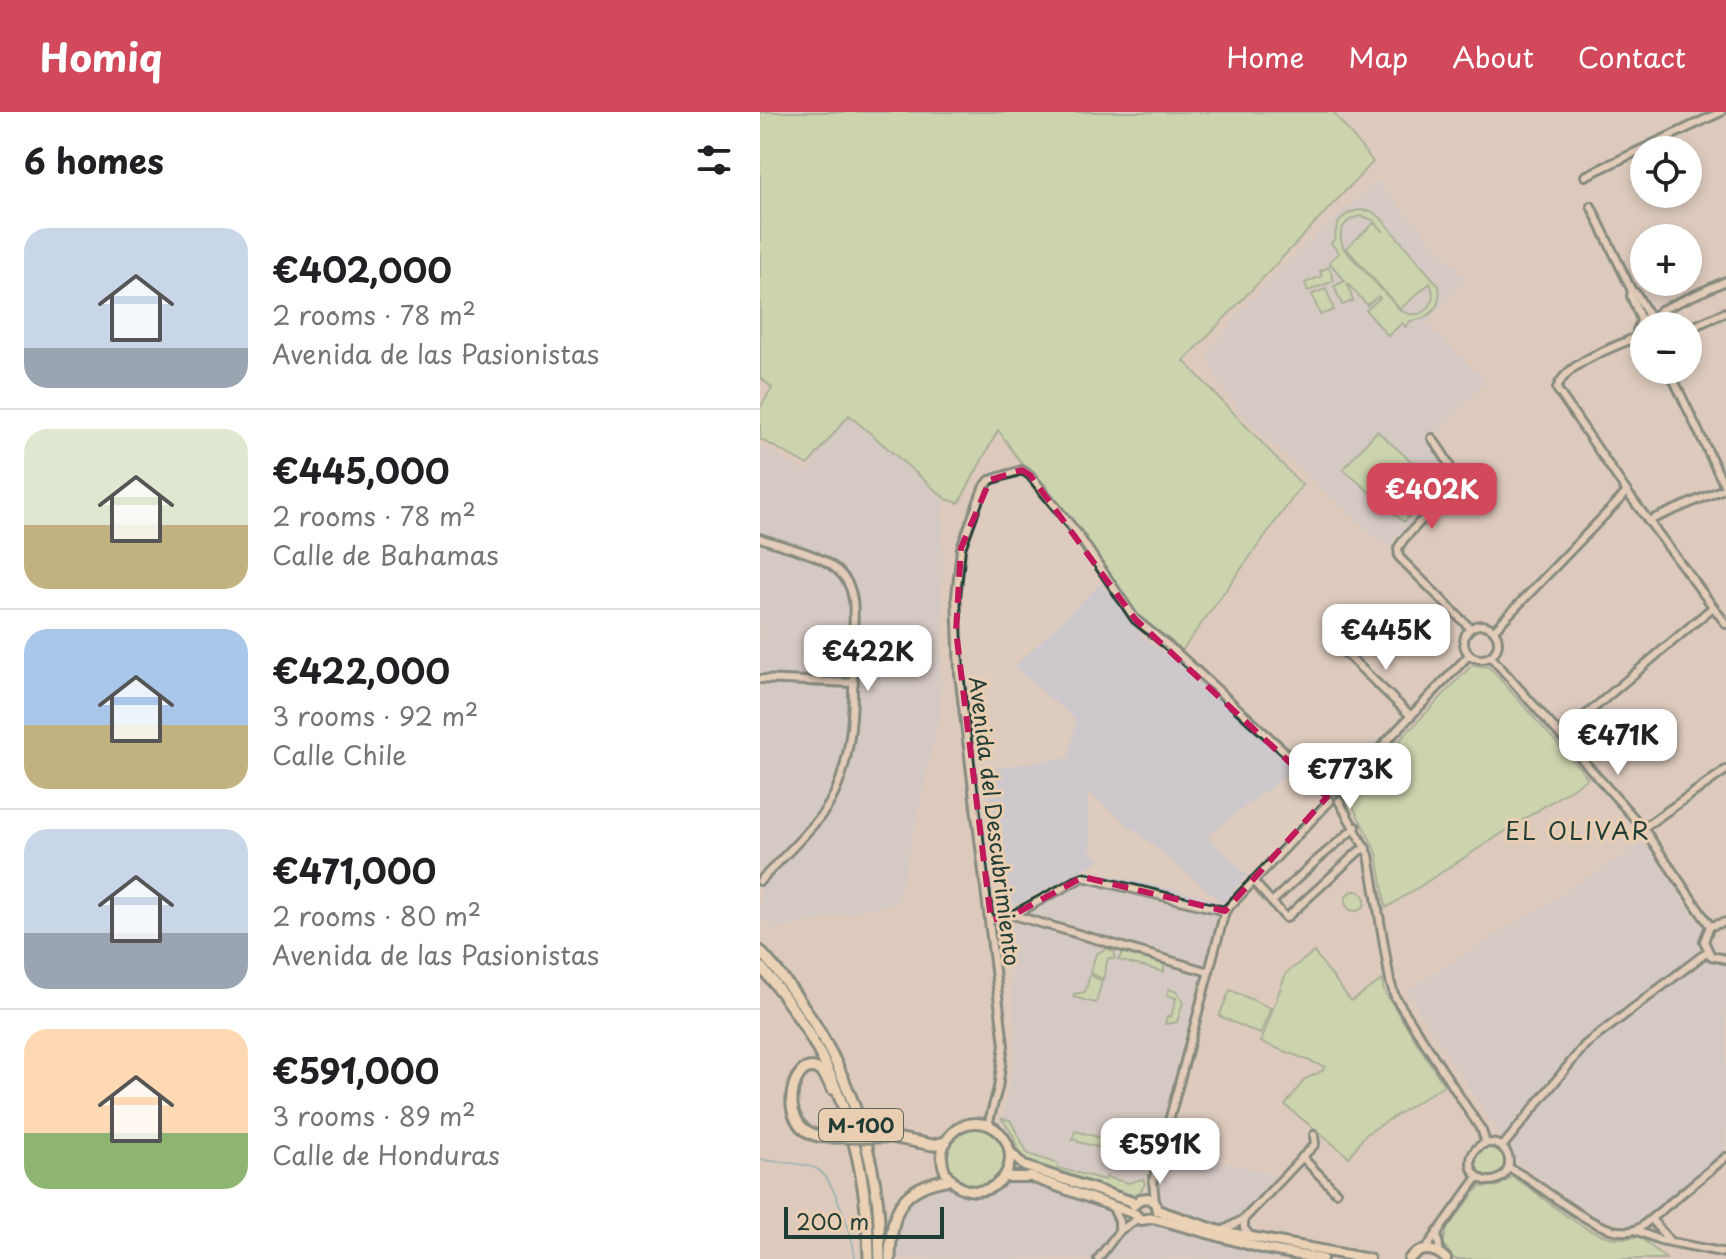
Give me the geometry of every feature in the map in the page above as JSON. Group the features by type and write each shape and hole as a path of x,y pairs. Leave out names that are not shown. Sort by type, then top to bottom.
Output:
{"highway":[{"name":"M-100","path":"760,951 817,1025 851,1096 870,1161 877,1200 880,1259"},
{"name":"M-100","path":"760,966 795,1010 827,1065 843,1102 866,1202 869,1259"},
{"path":"787,1071 801,1068 817,1071 829,1082 850,1129"},
{"path":"801,1136 890,1137 933,1145 946,1142"},
{"path":"890,1259 893,1216 899,1205 919,1188 951,1179"}],"main road":[{"path":"968,1124 988,1125 1003,1135 1010,1161 1004,1177 997,1184 978,1191 968,1190 951,1179 942,1160 946,1142 958,1128 968,1124"},
{"path":"1010,1152 1024,1166 1138,1201 1148,1198 1155,1210 1265,1249 1322,1259"},
{"path":"1004,1177 1031,1177 1147,1220 1155,1210"},
{"path":"1137,1216 1138,1201"},
{"path":"1155,1210 1220,1231 1369,1259"},
{"path":"1409,1259 1425,1250 1443,1256"}],"street":[{"path":"1585,176 1721,112"},
{"path":"1591,206 1630,287"},
{"path":"1658,312 1726,281"},
{"path":"1702,323 1726,312"},
{"path":"1630,343 1569,369 1559,380 1557,389 1627,492 1726,624"},
{"path":"1648,521 1726,488 1676,384"},
{"path":"1432,438 1452,470 1454,481 1450,490 1404,539 1398,548 1399,557 1470,628"},
{"name":"Avenida del Descubrimiento","path":"988,1125 1004,1045 959,674 956,597 961,548 977,501 990,480 1022,470 1030,475 1077,533 1135,619 1175,651 1329,792"},
{"path":"1494,630 1627,492"},
{"path":"760,538 828,564 845,578 853,598 854,683 845,765 825,811 760,881"},
{"path":"1561,736 1713,607"},
{"path":"1485,625 1494,630 1499,644 1491,657 1479,660 1469,655 1464,644 1470,628 1485,625"},
{"path":"1341,649 1411,716"},
{"path":"1330,801 1329,792 1339,791 1469,655"},
{"path":"1491,657 1643,828 1710,926"},
{"path":"760,679 854,683"},
{"path":"1643,828 1726,770"},
{"path":"1339,791 1339,801 1356,827 1372,867 1395,997 1482,1131 1486,1143"},
{"path":"1155,1210 1153,1181 1225,911 1330,801 1339,801"},
{"path":"1272,902 1356,827"},
{"path":"1253,881 1286,918 1366,848"},
{"path":"991,920 1013,915 1083,877 1225,911"},
{"path":"1013,915 1209,972"},
{"path":"1726,922 1710,926 1704,936 1707,952 1716,958 1726,959"},
{"path":"1502,1147 1585,1045 1707,952"},
{"path":"1220,1231 1244,1219 1315,1144 1314,1135"},
{"path":"1486,1143 1502,1147 1509,1156 1509,1168 1496,1180 1478,1177 1471,1167 1472,1156 1479,1146 1486,1143"},
{"path":"1302,1157 1336,1192"},
{"path":"1636,1230 1726,1157"},
{"path":"1509,1168 1601,1226 1636,1230 1660,1240 1726,1253"},
{"path":"1425,1250 1478,1177"},
{"path":"1138,1201 1153,1181"},
{"path":"1112,1207 1118,1215 1119,1231"},
{"path":"1098,1259 1119,1231 1137,1216"},
{"path":"1244,1219 1244,1228 1252,1238"},
{"path":"1651,1219 1671,1241"},
{"path":"1437,1232 1443,1256"}],"highlighted area":[{"path":"1022,470 1030,475 1135,619 1327,797 1225,911 1083,877 1013,915 991,920 956,631 961,548 990,480"}],"shaded area":[{"path":"1377,181 1466,279 1427,323 1487,382 1430,443 1447,473 1444,489 1386,547 1248,422 1212,372 1208,353 1240,311 1274,276"},
{"path":"846,412 943,499 941,710 898,902 773,930 760,916 760,445 807,473"},
{"path":"1101,583 1144,638 1173,659 1295,768 1207,836 1247,875 1223,903 1087,791 1091,852 1100,860 1004,911 984,769 1069,758 1076,720 1014,667"},
{"path":"1644,842 1726,964 1726,1149 1634,1227 1594,1217 1516,1160 1406,991"},
{"path":"1088,871 1199,895 1220,904 1145,1184 1134,1195 1021,1159 1013,1135 1002,1119 1015,1057 1016,1032 1007,928"},
{"path":"1170,1147 1279,1177 1233,1224 1224,1227 1167,1207 1160,1201 1157,1194"},
{"path":"1021,1176 1147,1220 1322,1259 890,1259 906,1196 951,1179 958,1186 978,1191 997,1184 1004,1177"}],"green space":[{"path":"760,112 1333,112 1373,162 1184,361 1302,485 1175,660 1104,581 998,430 959,503 946,499 849,415 808,465 760,439 760,408 772,388 760,377"},
{"path":"1353,211 1371,211 1380,217 1439,286 1439,300 1434,311 1424,318 1410,321 1406,327 1402,323 1388,336 1366,310 1380,298 1378,296 1367,305 1347,283 1353,301 1342,305 1334,286 1345,281 1329,262 1339,253 1331,243 1341,219","holes":["1362,216 1373,220 1384,232 1374,223 1346,248 1400,309 1430,283 1432,298 1427,310 1415,314 1400,310 1344,249 1341,232 1346,223"]},
{"path":"1329,267 1334,281 1308,291 1305,283 1322,276 1320,271"},
{"path":"1326,289 1334,310 1320,315 1312,294"},
{"path":"1377,431 1437,484 1404,522 1343,469"},
{"path":"1472,665 1489,667 1588,778 1386,908 1377,853 1347,795"},
{"path":"1351,891 1359,891 1365,901 1359,911 1351,911 1345,905 1345,897"},
{"path":"1107,948 1115,953 1114,959 1108,958 1103,979 1090,973 1096,954"},
{"path":"1314,952 1351,1001 1382,980 1384,991 1444,1085 1365,1135 1349,1157 1285,1105 1305,1079 1325,1067 1261,1042 1286,973"},
{"path":"1123,953 1164,964 1164,972 1118,960"},
{"path":"1090,975 1102,981 1096,1003 1073,997 1085,992"},
{"path":"1169,989 1177,992 1183,1002 1177,1022 1165,1024 1167,1016 1171,1017 1176,998 1167,995"},
{"path":"1230,990 1271,1008 1260,1034 1219,1016"},
{"path":"1002,1119 1010,1120 1028,1154 1058,1164 1058,1168 1128,1183 1143,1179 1145,1184 1134,1195 1118,1192 1021,1159 1013,1135"},
{"path":"977,1127 988,1129 998,1136 1005,1146 1005,1168 998,1178 988,1185 977,1187 966,1185 956,1178 949,1168 947,1157 949,1146 956,1136 966,1129"},
{"path":"1075,1131 1109,1140 1106,1149 1072,1140"},
{"path":"1490,1147 1500,1152 1505,1162 1500,1172 1490,1177 1480,1172 1475,1162 1480,1152"},
{"path":"1513,1177 1588,1229 1604,1236 1639,1236 1666,1259 1454,1259 1443,1243 1448,1227 1479,1187 1498,1186"}],"waterway":[{"path":"761,1159 804,1165 817,1169 823,1175 842,1210 855,1259"}],"district":[{"name":"EL OLIVAR","path":"1578,830"}]}
